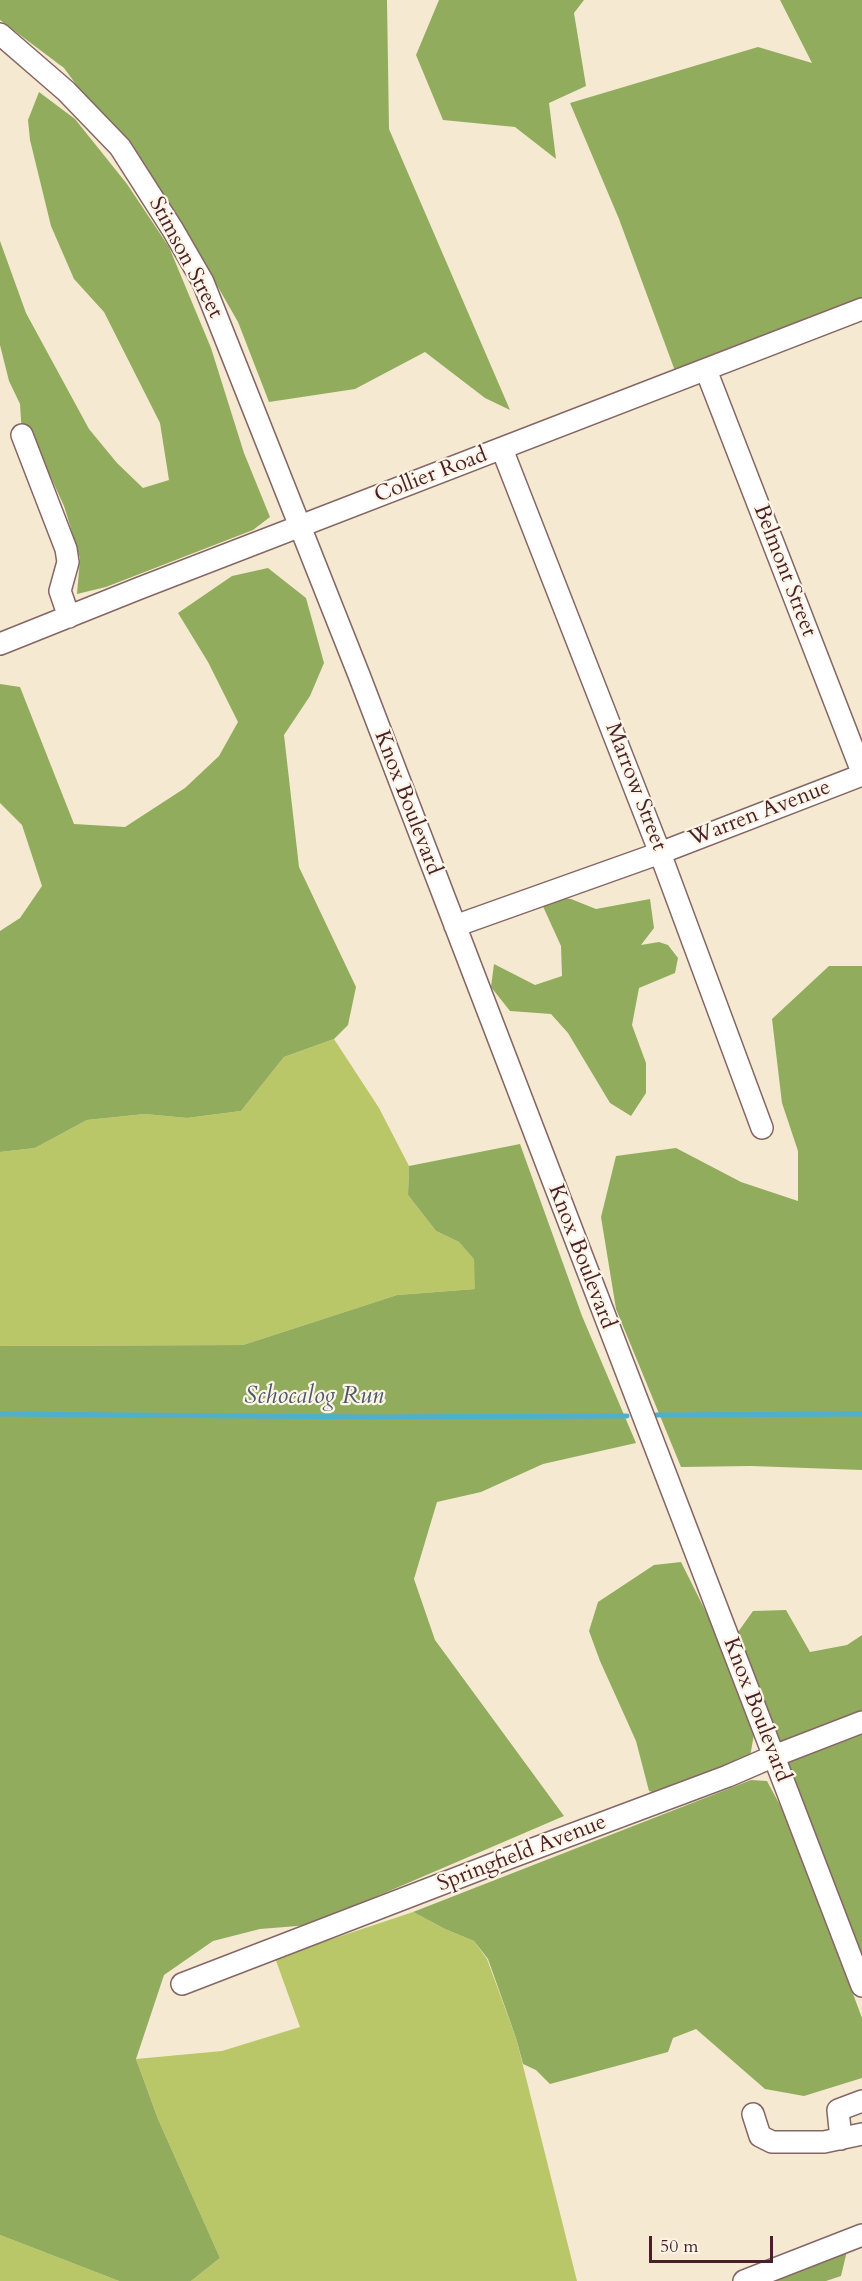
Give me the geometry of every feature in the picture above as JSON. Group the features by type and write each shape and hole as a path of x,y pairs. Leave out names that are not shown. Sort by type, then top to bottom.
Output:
{"street":[{"name":"Stimson Street","path":"0,34 88,112 120,147 173,230 203,282 288,500 301,527"},
{"name":"Collier Road","path":"0,644 862,309"},
{"name":"Belmont Street","path":"706,370 862,773"},
{"path":"22,435 66,549 68,562 60,591 69,617"},
{"name":"Marrow Street","path":"502,449 660,853 762,1128"},
{"name":"Knox Boulevard","path":"301,527 862,1986"},
{"name":"Warren Avenue","path":"455,926 660,853 862,773"},
{"name":"Springfield Avenue","path":"182,1984 728,1776 862,1722"},
{"path":"841,2139 838,2110 862,2101"},
{"path":"753,2114 760,2136 772,2142 824,2142 862,2134"},
{"path":"744,2281 862,2235"}],"green space":[{"path":"0,0 387,0 389,129 510,410 485,398 425,352 355,389 269,402 238,322 198,252 64,68 0,20"},
{"path":"439,0 584,0 574,13 586,86 549,103 556,159 515,127 443,120 416,55"},
{"path":"780,0 862,0 862,299 675,371 619,219 570,103 758,47 812,63"},
{"path":"39,92 75,119 127,184 169,247 211,348 244,453 270,517 253,530 106,587 77,594 80,558 64,506 42,458 22,435 20,404 9,381 0,345 0,241 26,313 89,429 117,463 143,488 169,480 160,423 104,312 74,279 51,226 30,140 28,120"},
{"path":"268,568 306,598 324,663 310,696 284,735 299,867 356,987 348,1025 334,1039 284,1057 241,1111 187,1118 145,1114 87,1120 35,1148 0,1152 0,931 20,918 42,886 22,825 0,803 0,684 20,687 74,824 125,827 185,788 219,756 238,722 208,662 178,613 232,576"},
{"path":"556,897 571,899 596,909 650,899 654,928 641,945 659,942 668,945 678,958 675,973 639,988 632,1025 646,1063 646,1093 631,1116 610,1103 568,1033 551,1014 510,1011 491,987 494,964 535,985 562,976 561,946 541,902"},
{"path":"829,966 862,966 862,1470 751,1466 681,1467 616,1309 601,1217 616,1156 676,1148 741,1182 798,1201 798,1151 782,1103 772,1019"},
{"path":"334,1039 379,1108 409,1166 408,1195 436,1231 459,1242 475,1259 475,1289 397,1295 243,1345 0,1346 0,1152 35,1148 87,1120 145,1114 187,1118 241,1111 284,1057"},
{"path":"520,1144 582,1316 636,1443 543,1464 481,1492 437,1502 414,1579 435,1640 564,1816 310,1925 260,1929 213,1941 164,1975 136,2059 158,2119 220,2258 191,2281 119,2281 0,2235 0,1346 243,1345 397,1295 475,1289 474,1259 459,1242 436,1231 408,1195 409,1166"},
{"path":"681,1562 708,1616 754,1734 750,1757 663,1795 649,1791 636,1741 589,1631 598,1602 654,1565"},
{"path":"786,1610 810,1652 847,1645 862,1635 862,1714 779,1745 738,1632 753,1611"},
{"path":"862,1733 862,1957 787,1762"},
{"path":"751,1780 767,1781 789,1822 862,2018 862,2078 804,2096 765,2089 696,2029 673,2038 668,2052 550,2084 536,2070 523,2064 488,1959 474,1941 413,1912"},
{"path":"413,1912 474,1941 487,1959 516,2038 577,2281 191,2281 220,2258 158,2119 136,2059 222,2051 300,2027 275,1958"},
{"path":"0,2235 119,2281 0,2281"},
{"path":"847,2251 841,2276 826,2281 768,2281"}],"waterway":[{"name":"Schocalog Run","path":"0,1414 367,1417 627,1416"},
{"name":"Schocalog Run","path":"656,1415 862,1414"}]}
